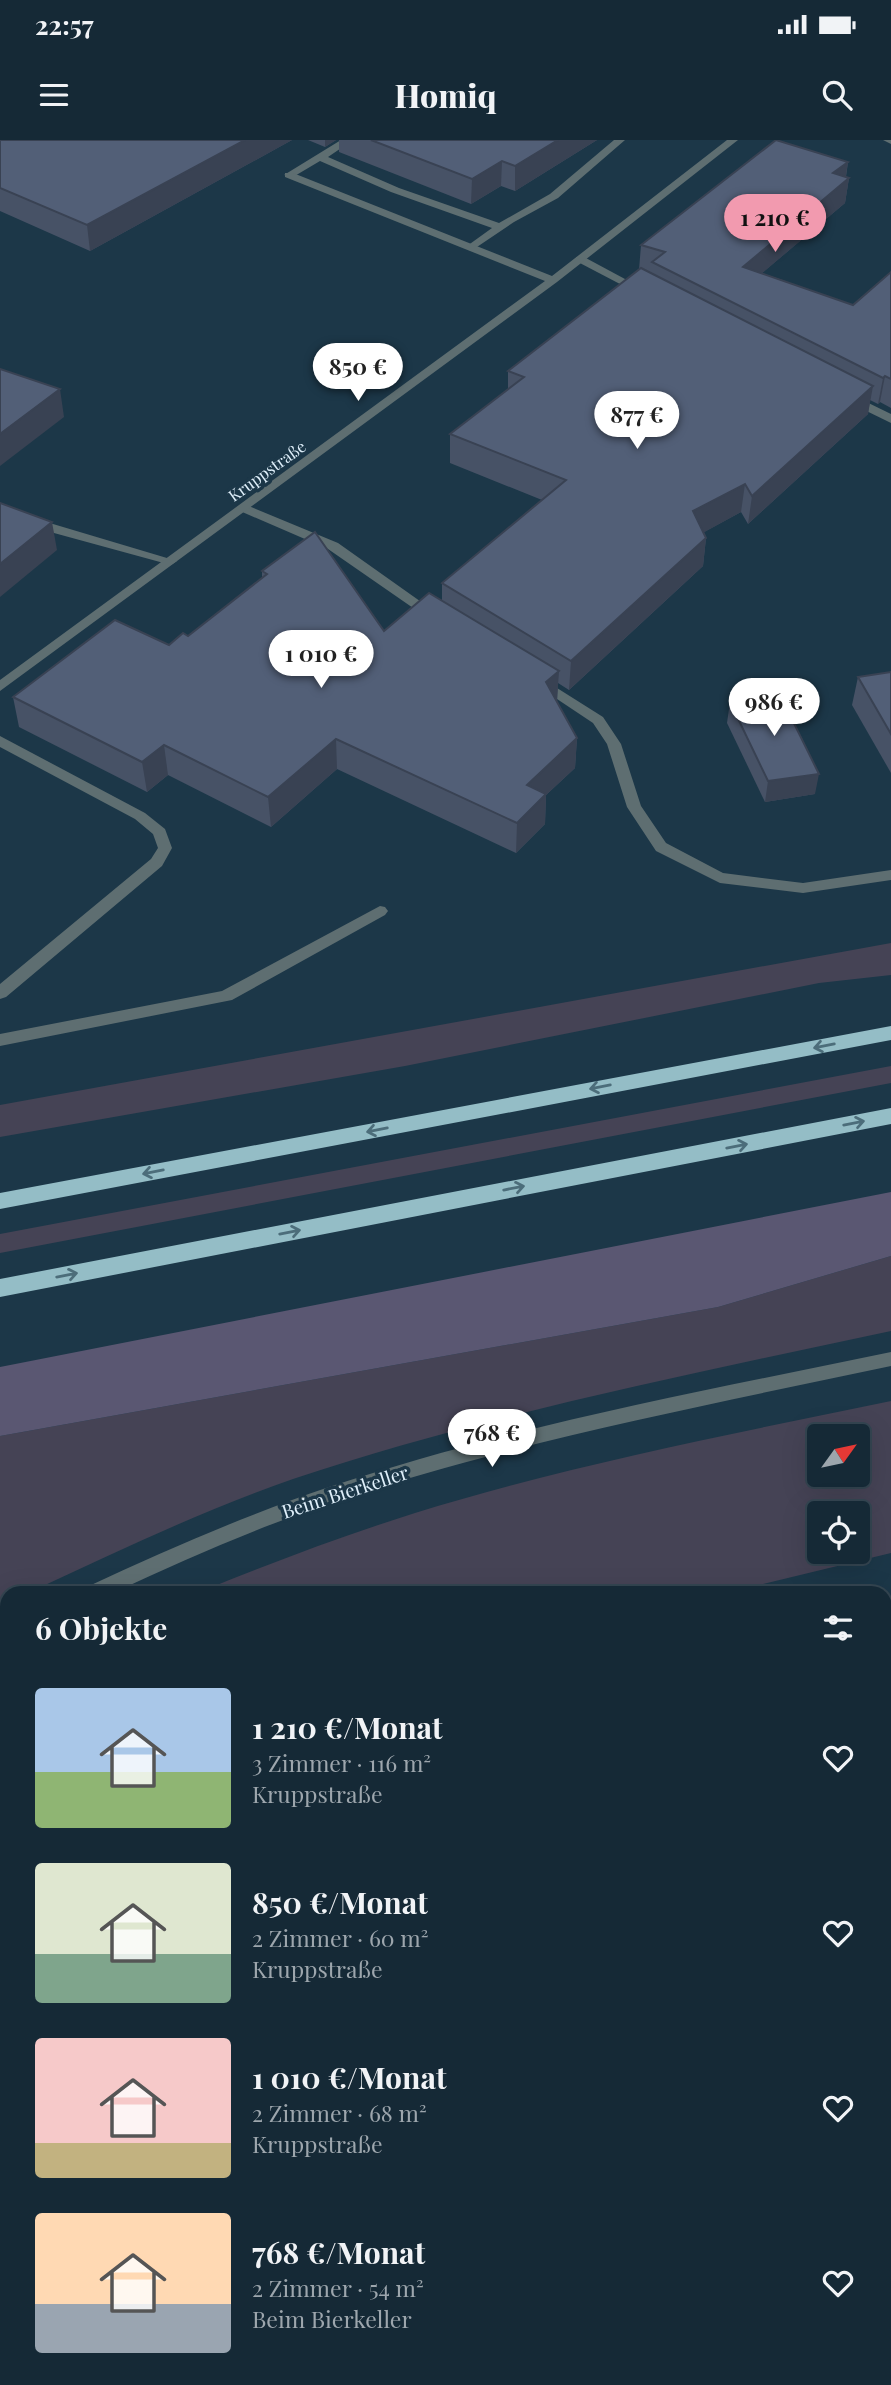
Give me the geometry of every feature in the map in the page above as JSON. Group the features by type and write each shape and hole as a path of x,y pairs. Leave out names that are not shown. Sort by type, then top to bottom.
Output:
{"highway":[{"path":"0,1201 891,1033"},
{"path":"0,1288 891,1116"}],"street":[{"path":"348,140 289,175 553,280"},
{"path":"471,248 500,227 554,197 620,140"},
{"name":"Kruppstraße","path":"0,687 553,280 733,140"},
{"path":"320,156 395,190 500,227"},
{"path":"580,259 655,297"},
{"path":"841,393 891,419"},
{"path":"244,508 333,546 451,628"},
{"path":"0,509 48,527 171,561"},
{"path":"521,670 581,706 598,720 614,744 634,807 661,847 720,878 803,888 891,874"},
{"path":"0,741 140,816 160,832 165,848 157,862 0,993"},
{"path":"0,1040 226,996 380,911"},
{"name":"Beim Bierkeller","path":"110,1586 264,1519 419,1468 630,1415 891,1359"}],"shaded area":[{"path":"891,943 891,975 819,983 405,1066 0,1137 0,1105"},
{"path":"891,1066 891,1083 0,1253 0,1234"},
{"path":"891,1192 891,1256 718,1307 0,1436 0,1367"},
{"path":"891,1256 891,1331 590,1397 441,1434 293,1479 226,1504 43,1586 0,1586 0,1436 718,1307"},
{"path":"891,1401 891,1553 870,1558 870,1501 807,1501 807,1564 846,1564 755,1586 215,1586 334,1540 415,1513 532,1480 652,1451"}],"building":[{"path":"0,140 245,140 87,225 0,188"},
{"path":"371,140 558,140 515,166 502,161 472,179"},
{"path":"776,140 848,162 833,173 849,178 743,267 853,305 891,272 891,379 885,376 883,378 652,262 665,252 641,245"},
{"path":"641,268 873,386 752,496 745,484 693,511 706,538 571,661 442,583 566,480 450,434 524,377 508,371"},
{"path":"0,369 60,389 0,434"},
{"path":"0,503 52,522 0,564"},
{"path":"315,532 384,631 429,593 559,671 546,682 577,738 527,785 546,794 517,823 336,739 268,797 164,745 142,762 13,697 115,620 169,645 183,633 188,636 267,574 262,571"},
{"path":"891,672 891,734 858,677"},
{"path":"780,695 819,774 768,781 730,702"}]}
